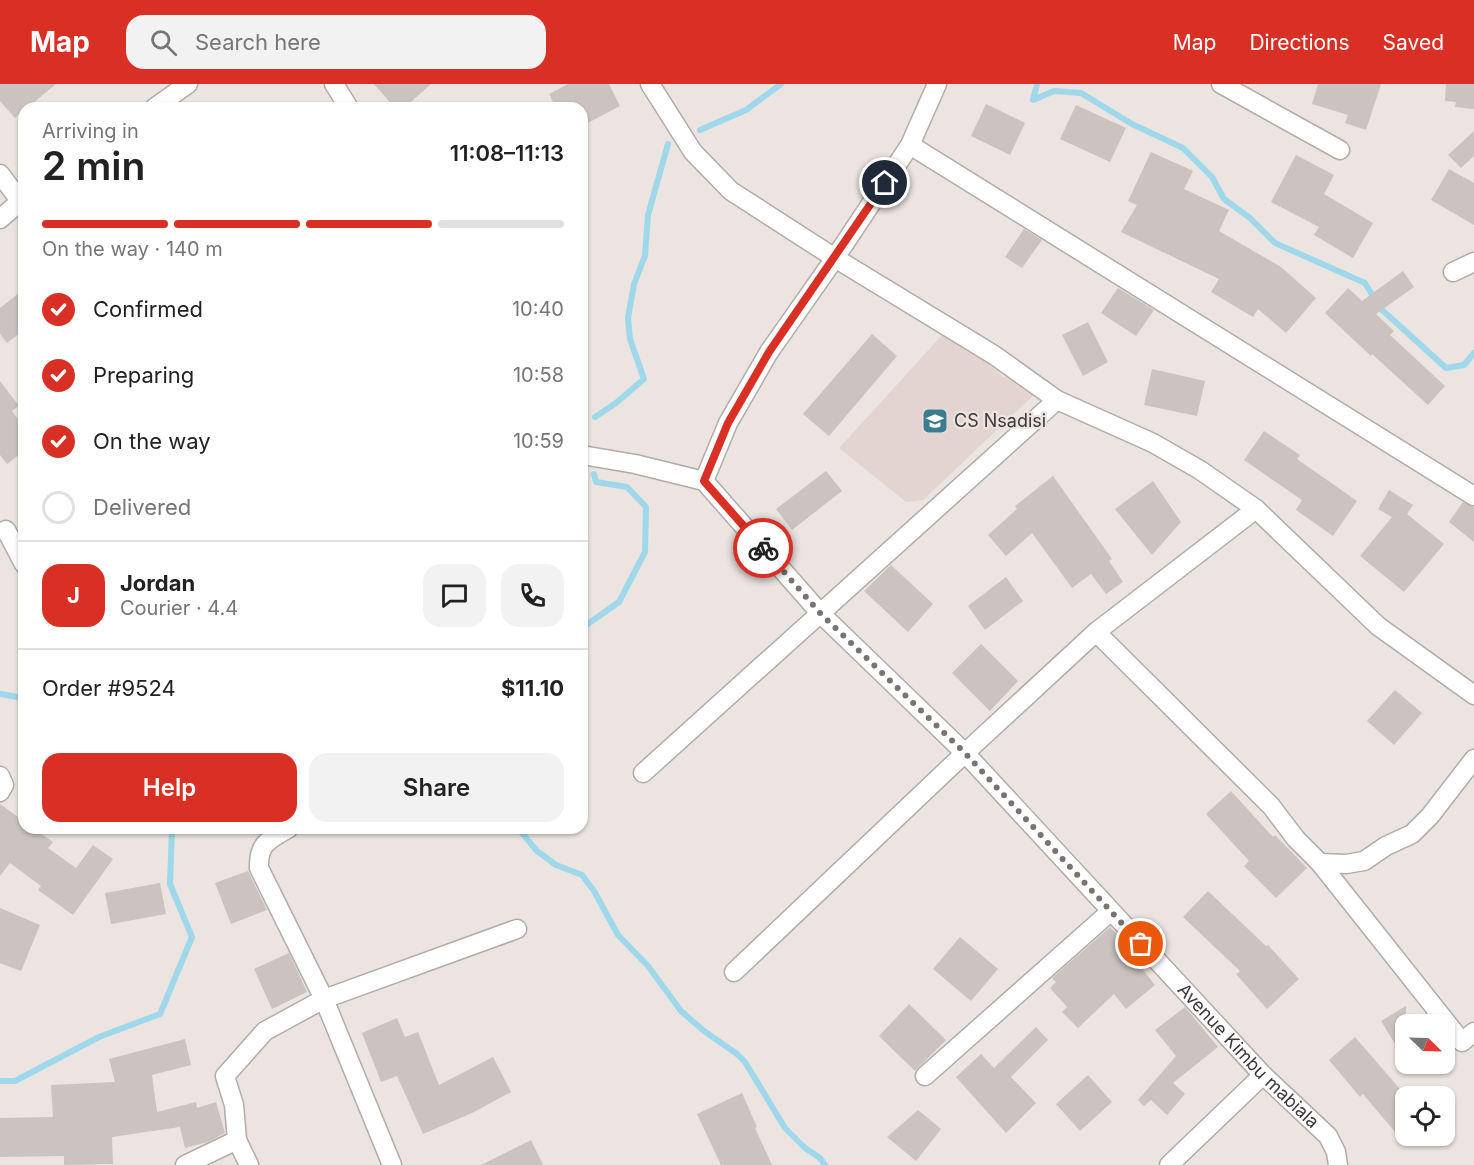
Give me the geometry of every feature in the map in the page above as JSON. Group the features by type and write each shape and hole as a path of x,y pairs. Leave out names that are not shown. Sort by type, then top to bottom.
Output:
{"street":[{"path":"162,102 188,84"},
{"path":"334,84 345,102"},
{"path":"650,84 693,152 731,191 835,258 994,355 1057,400 1153,443 1200,470 1256,509 1378,626 1474,695"},
{"path":"588,456 635,464 704,481 728,423 769,352 910,145 937,84"},
{"path":"1221,84 1340,150"},
{"path":"910,145 1474,496"},
{"path":"0,174 18,196"},
{"path":"0,219 18,206"},
{"path":"1453,272 1474,262"},
{"path":"642,773 1057,400"},
{"name":"Avenue Kimbu mabiala","path":"704,481 821,614 965,753 1263,1075 1328,1136 1336,1152 1338,1165"},
{"path":"734,972 1096,632 1256,509"},
{"path":"6,530 18,553"},
{"path":"1096,632 1271,806 1296,838 1320,863 1462,1042 1474,1032"},
{"path":"1320,863 1346,864 1364,861 1386,846 1412,834 1430,816 1474,759"},
{"path":"0,776 4,785 0,792"},
{"path":"279,834 260,850 259,868 324,999 392,1165"},
{"path":"926,1076 1110,912"},
{"path":"249,1165 237,1140 234,1105 225,1076 265,1031 324,999 517,929"},
{"path":"1169,1165 1263,1075"},
{"path":"185,1165 237,1140"}],"shaded area":[{"name":"CS Nsadisi","path":"954,322 981,356 1004,378 1008,375 1035,394 923,500 906,502 839,448"}],"building":[{"path":"0,84 56,84 34,102 18,102 18,115 15,118 0,101"},
{"path":"374,84 431,84 411,102 390,102"},
{"path":"568,84 609,84 620,106 588,123 588,102 553,102 549,94"},
{"path":"1318,84 1381,84 1366,130 1345,123 1348,115 1312,104"},
{"path":"1446,84 1474,84 1474,109 1455,107 1456,102 1445,101"},
{"path":"986,104 1025,123 1010,155 971,136"},
{"path":"1076,105 1126,128 1110,162 1060,139"},
{"path":"1474,131 1474,156 1461,168 1448,155"},
{"path":"1151,152 1193,171 1184,189 1229,210 1219,231 1281,267 1316,298 1286,333 1258,309 1253,317 1211,292 1219,279 1121,232 1137,205 1128,201"},
{"path":"1296,155 1334,175 1324,194 1373,223 1353,258 1314,235 1319,227 1271,202"},
{"path":"1449,169 1474,183 1474,225 1431,200"},
{"path":"1024,229 1042,240 1022,268 1005,257"},
{"path":"1403,271 1414,287 1376,314 1394,331 1390,335 1445,386 1428,405 1325,313 1348,288 1362,301"},
{"path":"1118,288 1154,310 1136,336 1101,313"},
{"path":"18,294 18,335 7,343 0,334 0,308"},
{"path":"1088,322 1108,362 1083,376 1062,335"},
{"path":"872,334 897,356 829,436 803,414"},
{"path":"1152,369 1205,381 1197,416 1144,405"},
{"path":"0,381 18,405 12,411 18,419 18,456 7,464 0,455"},
{"path":"1264,431 1300,455 1297,459 1357,501 1333,536 1296,510 1302,500 1244,460"},
{"path":"826,471 842,491 792,530 776,509"},
{"path":"1053,476 1112,559 1109,561 1123,582 1106,594 1091,574 1072,588 1032,533 1006,556 988,535 1017,509 1015,506"},
{"path":"1153,481 1181,522 1152,555 1115,509"},
{"path":"1389,490 1413,505 1407,514 1444,544 1404,592 1360,556 1392,517 1378,509"},
{"path":"1463,502 1474,507 1474,542 1449,522"},
{"path":"891,565 933,604 908,632 864,591"},
{"path":"1006,577 1023,601 985,630 968,606"},
{"path":"981,644 1018,681 990,711 952,673"},
{"path":"1395,690 1422,713 1394,745 1367,721"},
{"path":"1231,791 1273,837 1275,835 1307,868 1276,898 1244,866 1249,861 1206,814"},
{"path":"0,804 18,817 18,834 42,834 53,842 48,848 76,868 93,845 113,859 73,915 38,890 41,886 10,863 0,876"},
{"path":"248,871 267,910 231,924 215,883"},
{"path":"160,883 166,914 111,924 105,893"},
{"path":"1208,891 1266,946 1268,945 1299,979 1267,1009 1236,974 1240,971 1183,917"},
{"path":"0,908 40,925 21,971 0,963"},
{"path":"1110,927 1131,949 1129,952 1155,985 1126,1009 1114,994 1078,1028 1062,1012 1067,1007 1050,988 1056,982 1052,978"},
{"path":"960,937 998,969 971,1001 933,969"},
{"path":"289,953 307,992 272,1009 254,969"},
{"path":"909,1004 946,1040 915,1071 879,1036"},
{"path":"1406,1006 1406,1014 1395,1014 1395,1044 1381,1021"},
{"path":"1185,1007 1218,1047 1173,1083 1185,1094 1167,1115 1151,1100 1144,1106 1138,1100 1176,1056 1155,1030"},
{"path":"397,1018 405,1037 418,1032 439,1085 493,1057 511,1092 472,1113 423,1134 397,1076 381,1082 362,1033"},
{"path":"1036,1027 1048,1040 1011,1077 1036,1103 1006,1133 956,1077 981,1054 994,1068"},
{"path":"1355,1037 1397,1086 1395,1086 1395,1132 1363,1094 1360,1097 1329,1060"},
{"path":"185,1039 191,1065 152,1075 157,1112 196,1102 197,1108 216,1102 225,1133 208,1142 185,1148 180,1127 112,1137 113,1164 64,1165 64,1156 0,1157 0,1118 53,1117 51,1085 115,1082 109,1059"},
{"path":"1088,1075 1112,1102 1080,1131 1056,1104"},
{"path":"742,1093 772,1165 721,1165 697,1114"},
{"path":"918,1110 941,1129 916,1161 887,1137"},
{"path":"531,1140 543,1165 481,1165"}],"waterway":[{"path":"700,130 746,110 781,84"},
{"path":"1037,84 1033,100 1054,91 1081,93 1132,124 1183,148 1212,177 1224,199 1250,218 1275,243 1365,283 1380,308 1446,368 1464,365 1474,353"},
{"path":"595,417 616,403 644,379 630,339 628,318 634,284 645,256 648,215 668,144"},
{"path":"588,624 619,602 645,552 646,507 627,487 596,482 594,474"},
{"path":"0,694 18,697"},
{"path":"0,1081 15,1081 99,1037 160,1014 192,937 170,884 172,834"},
{"path":"523,834 537,851 556,865 582,875 594,891 618,935 648,966 681,1011 745,1062 785,1128 825,1165"}],"way so far":[{"path":"763,548 821,614 965,753 1141,944"}],"place":[{"name":"CS Nsadisi","path":"935,421"}],"route":[{"path":"763,548 704,481 728,423 769,352 885,183"}]}
